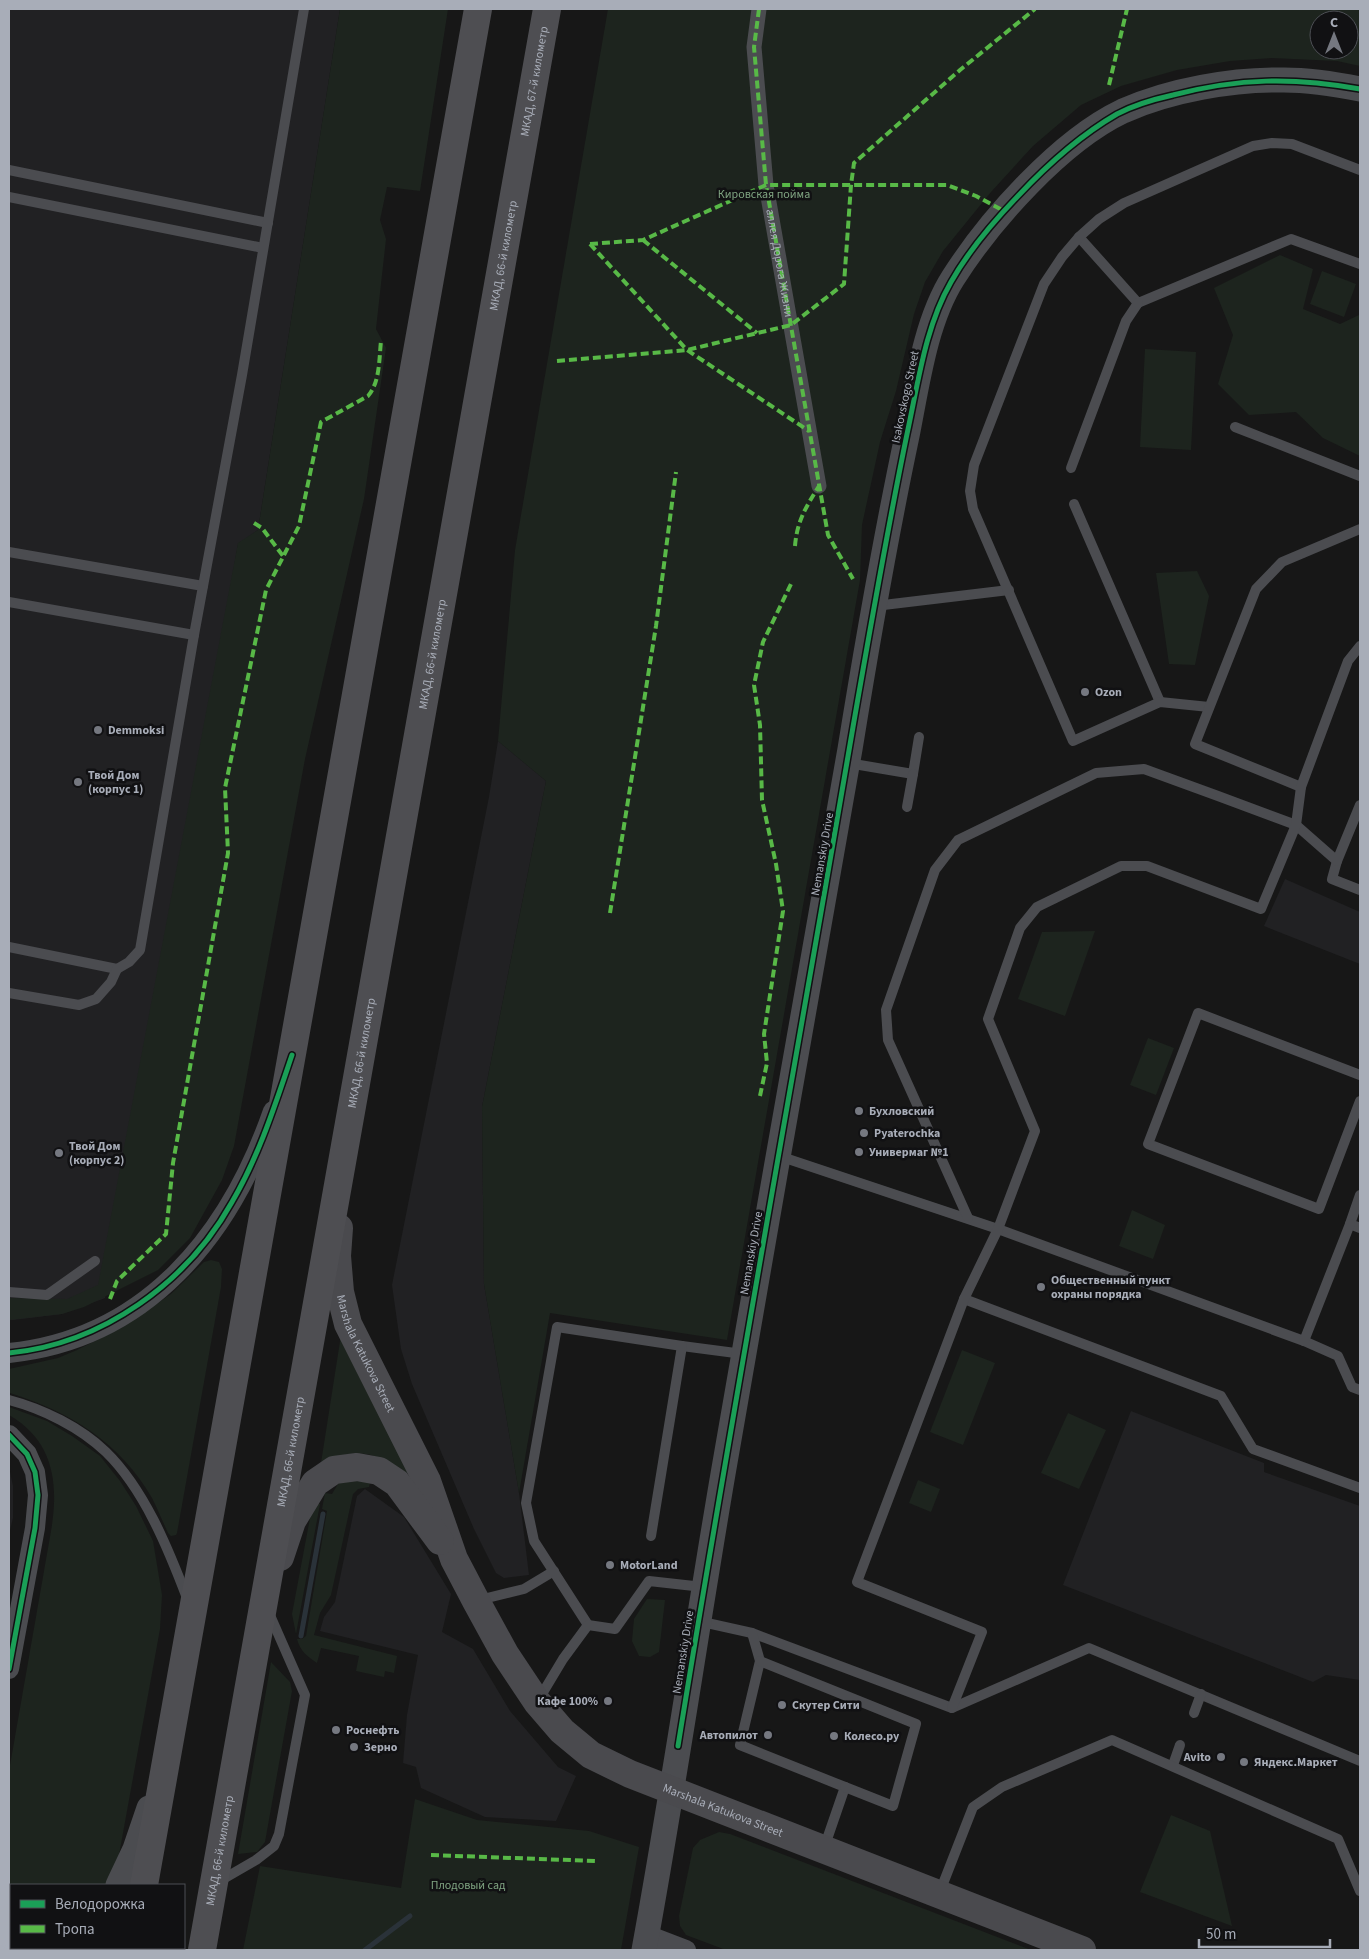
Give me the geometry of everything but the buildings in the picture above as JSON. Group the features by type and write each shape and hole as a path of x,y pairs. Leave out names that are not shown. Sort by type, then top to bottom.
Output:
{"highway":[{"path":"144,1884 478,9"},
{"name":"МКАД, 67-й километр","path":"521,155 547,9"},
{"name":"МКАД, 66-й километр","path":"202,1950 521,155"}],"main road":[{"name":"Marshala Katukova Street","path":"347,1134 337,1256 340,1292 348,1324 427,1481 454,1560"},
{"name":"Marshala Katukova Street","path":"264,1601 292,1521 315,1484 334,1470 357,1467 379,1471 397,1484 454,1560 505,1654 537,1702 562,1731 591,1755 672,1791 1082,1950"}],"street":[{"name":"аллея Дорога Жизни","path":"759,9 754,47 766,185 819,486"},
{"name":"Isakovskogo Street","path":"847,763 874,606 925,353 934,320 949,284 972,250 995,221 1050,162 1082,136 1121,112 1155,99 1200,88 1239,82 1285,80 1332,84 1360,89"},
{"name":"Nemanskiy Drive","path":"645,1943 672,1791 698,1621 847,763"},
{"path":"9,1353 54,1346 98,1328 145,1300 165,1285 186,1264 217,1226 244,1180 266,1130 292,1055"},
{"path":"9,1435 27,1454 35,1472 38,1495 35,1528 9,1668"},
{"path":"118,1884 135,1849 154,1795 171,1734"},
{"path":"645,1943 686,1950"}],"lane":[{"path":"9,992 80,1005 96,999 111,982 117,969 130,962 140,950 194,635 224,478 304,9"},
{"path":"1209,707 1160,702 1073,742 973,509 970,491 974,465 1044,284 1062,257 1079,237 1099,219 1124,203 1252,146 1272,143 1292,144 1360,170"},
{"path":"9,170 268,223"},
{"path":"9,198 264,248"},
{"path":"1079,237 1138,304"},
{"path":"1071,468 1126,321 1138,304 1291,238 1360,264"},
{"path":"1235,427 1360,476"},
{"path":"1074,504 1160,702"},
{"path":"1301,787 1195,744 1256,589 1282,562 1360,529"},
{"path":"9,552 203,586"},
{"path":"874,606 1009,590"},
{"path":"9,602 194,635"},
{"path":"952,1708 982,1632 857,1582 964,1299 998,1229 1035,1130 988,1019 1020,928 1037,907 1121,866 1147,866 1261,909 1296,825 1301,787 1348,661 1360,646"},
{"path":"906,807 919,737"},
{"path":"847,763 913,774"},
{"path":"968,1218 888,1040 886,1010 935,870 958,840 1096,774 1144,769 1296,825 1337,861"},
{"path":"1360,805 1337,861 1332,879 1360,890"},
{"path":"9,947 117,969"},
{"path":"1360,1075 1198,1013 1148,1144 1319,1209 1360,1101"},
{"path":"778,1156 968,1218 1304,1341 1338,1356 1352,1387 1360,1390"},
{"path":"1304,1341 1360,1195"},
{"path":"1350,1224 1360,1228"},
{"path":"9,1292 47,1295 95,1261"},
{"path":"964,1299 1221,1396 1253,1448 1360,1488"},
{"path":"704,1588 649,1581 615,1629 588,1625 534,1541 526,1503 557,1327 744,1354"},
{"path":"651,1536 682,1346"},
{"path":"9,1400 50,1415 76,1430 105,1452 144,1502 178,1572 193,1611"},
{"path":"476,1601 524,1590 554,1571"},
{"path":"213,1885 256,1860 274,1846 279,1834 305,1695 264,1601"},
{"path":"698,1621 752,1633 952,1708 1089,1648 1360,1761"},
{"path":"537,1702 563,1658 588,1625"},
{"path":"752,1633 760,1661 740,1745 893,1806 916,1724 760,1661"},
{"path":"1194,1713 1201,1694"},
{"path":"938,1895 973,1807 1002,1787 1112,1740 1338,1839 1360,1891"},
{"path":"1172,1765 1180,1745"},
{"path":"824,1849 845,1787"}],"shaded area":[{"path":"9,9 340,9 258,530 238,544 105,1298 62,1314 13,1320 9,1320"},
{"path":"498,741 546,781 482,1107 484,1284 519,1493 529,1575 504,1578 496,1573 474,1529 412,1384 401,1349 392,1285 489,797"},
{"path":"1285,879 1360,912 1360,964 1264,926"},
{"path":"1131,1411 1264,1463 1264,1472 1360,1506 1360,1680 1326,1675 1313,1682 1063,1585"},
{"path":"9,1467 13,1486 13,1518 9,1534"},
{"path":"365,1489 404,1517 451,1594 442,1632 473,1649 510,1711 558,1767 576,1776 556,1821 485,1817 421,1788 416,1767 403,1763 407,1715 418,1655 320,1631 324,1617 335,1602 357,1496"}],"green space":[{"path":"340,9 448,9 420,191 387,187 380,220 386,239 376,329 386,348 364,499 305,759 234,1146 222,1180 190,1238 158,1270 84,1307 62,1314 9,1320 9,1298 67,1299 98,1285 238,543 258,530"},
{"name":"Кировская пойма","path":"608,9 1360,9 1360,66 1337,61 1315,60 1359,60 1359,10 1309,10 1309,60 1272,58 1230,61 1177,70 1121,86 1081,105 1033,146 991,192 943,251 925,282 914,314 896,391 880,442 862,525 860,580 727,1340 550,1313 519,1493 484,1284 482,1107 546,781 498,741 515,550"},
{"path":"1280,255 1313,269 1303,309 1340,324 1360,316 1360,456 1323,438 1296,412 1249,415 1218,384 1233,335 1214,288"},
{"path":"1322,271 1356,284 1344,317 1310,304"},
{"path":"1145,349 1196,352 1191,450 1140,447"},
{"path":"1197,571 1209,596 1195,665 1169,664 1156,573"},
{"path":"1095,931 1065,1016 1018,999 1042,932"},
{"path":"1148,1038 1174,1048 1156,1095 1130,1085"},
{"path":"1132,1210 1165,1225 1153,1259 1119,1246"},
{"path":"211,1260 219,1262 222,1269 221,1287 177,1533 171,1536 152,1498 125,1461 109,1445 73,1420 10,1393 9,1369 58,1358 123,1327 171,1294 204,1262"},
{"path":"341,1335 417,1481 394,1465 372,1455 348,1454 321,1463"},
{"path":"962,1350 995,1363 963,1445 930,1432"},
{"path":"9,1407 47,1421 100,1456 120,1481 136,1506 153,1541 162,1595 160,1629 117,1866 110,1884 10,1884 10,1949 50,1949 49,1950 9,1950 9,1771 51,1531 54,1497 50,1465 44,1451 36,1437 9,1415"},
{"path":"1068,1413 1106,1430 1079,1489 1041,1473"},
{"path":"371,1478 369,1487 358,1489 353,1494 331,1595 320,1613 314,1635 397,1656 394,1673 385,1671 384,1677 356,1671 359,1656 321,1648 317,1663 304,1653 297,1639 302,1639 306,1636 327,1511 322,1509 325,1493 332,1494 341,1479"},
{"path":"918,1480 940,1489 931,1512 909,1503"},
{"path":"313,1502 320,1504 296,1634 292,1614"},
{"path":"647,1599 665,1600 659,1652 650,1657 639,1656 632,1641 634,1619"},
{"path":"271,1662 290,1682 292,1691 265,1842 257,1852 238,1854"},
{"name":"Плодовый сад","path":"415,1799 477,1820 589,1831 639,1847 621,1950 243,1950 260,1866 401,1888"},
{"path":"1171,1815 1210,1831 1232,1926 1140,1892"},
{"path":"719,1832 730,1834 1031,1950 726,1950 686,1935 680,1926 679,1916 693,1848 700,1840"}],"waterway":[{"path":"301,1636 323,1514"},
{"path":"365,1950 410,1916"}],"marked path":[{"path":"759,9 754,47 766,185 828,535 853,579"},
{"path":"557,361 687,350 791,325 844,284 854,163 960,70 1035,9"},
{"path":"1109,85 1127,9"},
{"path":"590,244 643,240 766,185 947,185 976,196 1004,211"},
{"path":"643,240 757,333"},
{"path":"590,244 687,350 809,431"},
{"path":"110,1299 117,1281 166,1234 173,1163 228,853 225,788 266,590 299,526 321,422 368,396 377,377 381,341"},
{"path":"610,913 656,626 676,472"},
{"path":"795,546 800,522 819,486"},
{"path":"254,523 262,528 283,556"},
{"path":"760,1096 767,1063 764,1034 783,911 776,864 762,800 760,725 754,685 763,642 792,582"},
{"path":"431,1855 595,1861"}],"cycle path":[{"path":"678,1746 742,1364 879,580 919,376 929,337 942,299 966,259 1009,206 1065,151 1117,114 1152,100 1197,89 1244,82 1312,82 1360,89"},
{"path":"9,1353 43,1347 77,1337 109,1323 138,1305 166,1283 191,1258 213,1231 242,1185 266,1130 292,1055"},
{"path":"9,1435 27,1454 35,1472 38,1495 35,1528 9,1669"}],"place":[{"name":"Ozon","path":"1085,692"},
{"name":"Demmoksi","path":"98,730"},
{"name":"Твой Дом (корпус 1)","path":"78,782"},
{"name":"Бухловский","path":"859,1111"},
{"name":"Pyaterochka","path":"864,1133"},
{"name":"Универмаг №1","path":"859,1152"},
{"name":"Твой Дом (корпус 2)","path":"59,1153"},
{"name":"Общественный пункт охраны порядка","path":"1041,1287"},
{"name":"MotorLand","path":"610,1565"},
{"name":"Кафе 100%","path":"608,1701"},
{"name":"Скутер Сити","path":"782,1705"},
{"name":"Роснефть","path":"336,1730"},
{"name":"Автопилот","path":"768,1735"},
{"name":"Колесо.ру","path":"834,1736"},
{"name":"Зерно","path":"354,1747"},
{"name":"Avito","path":"1221,1757"},
{"name":"Яндекс.Маркет","path":"1244,1762"}]}
